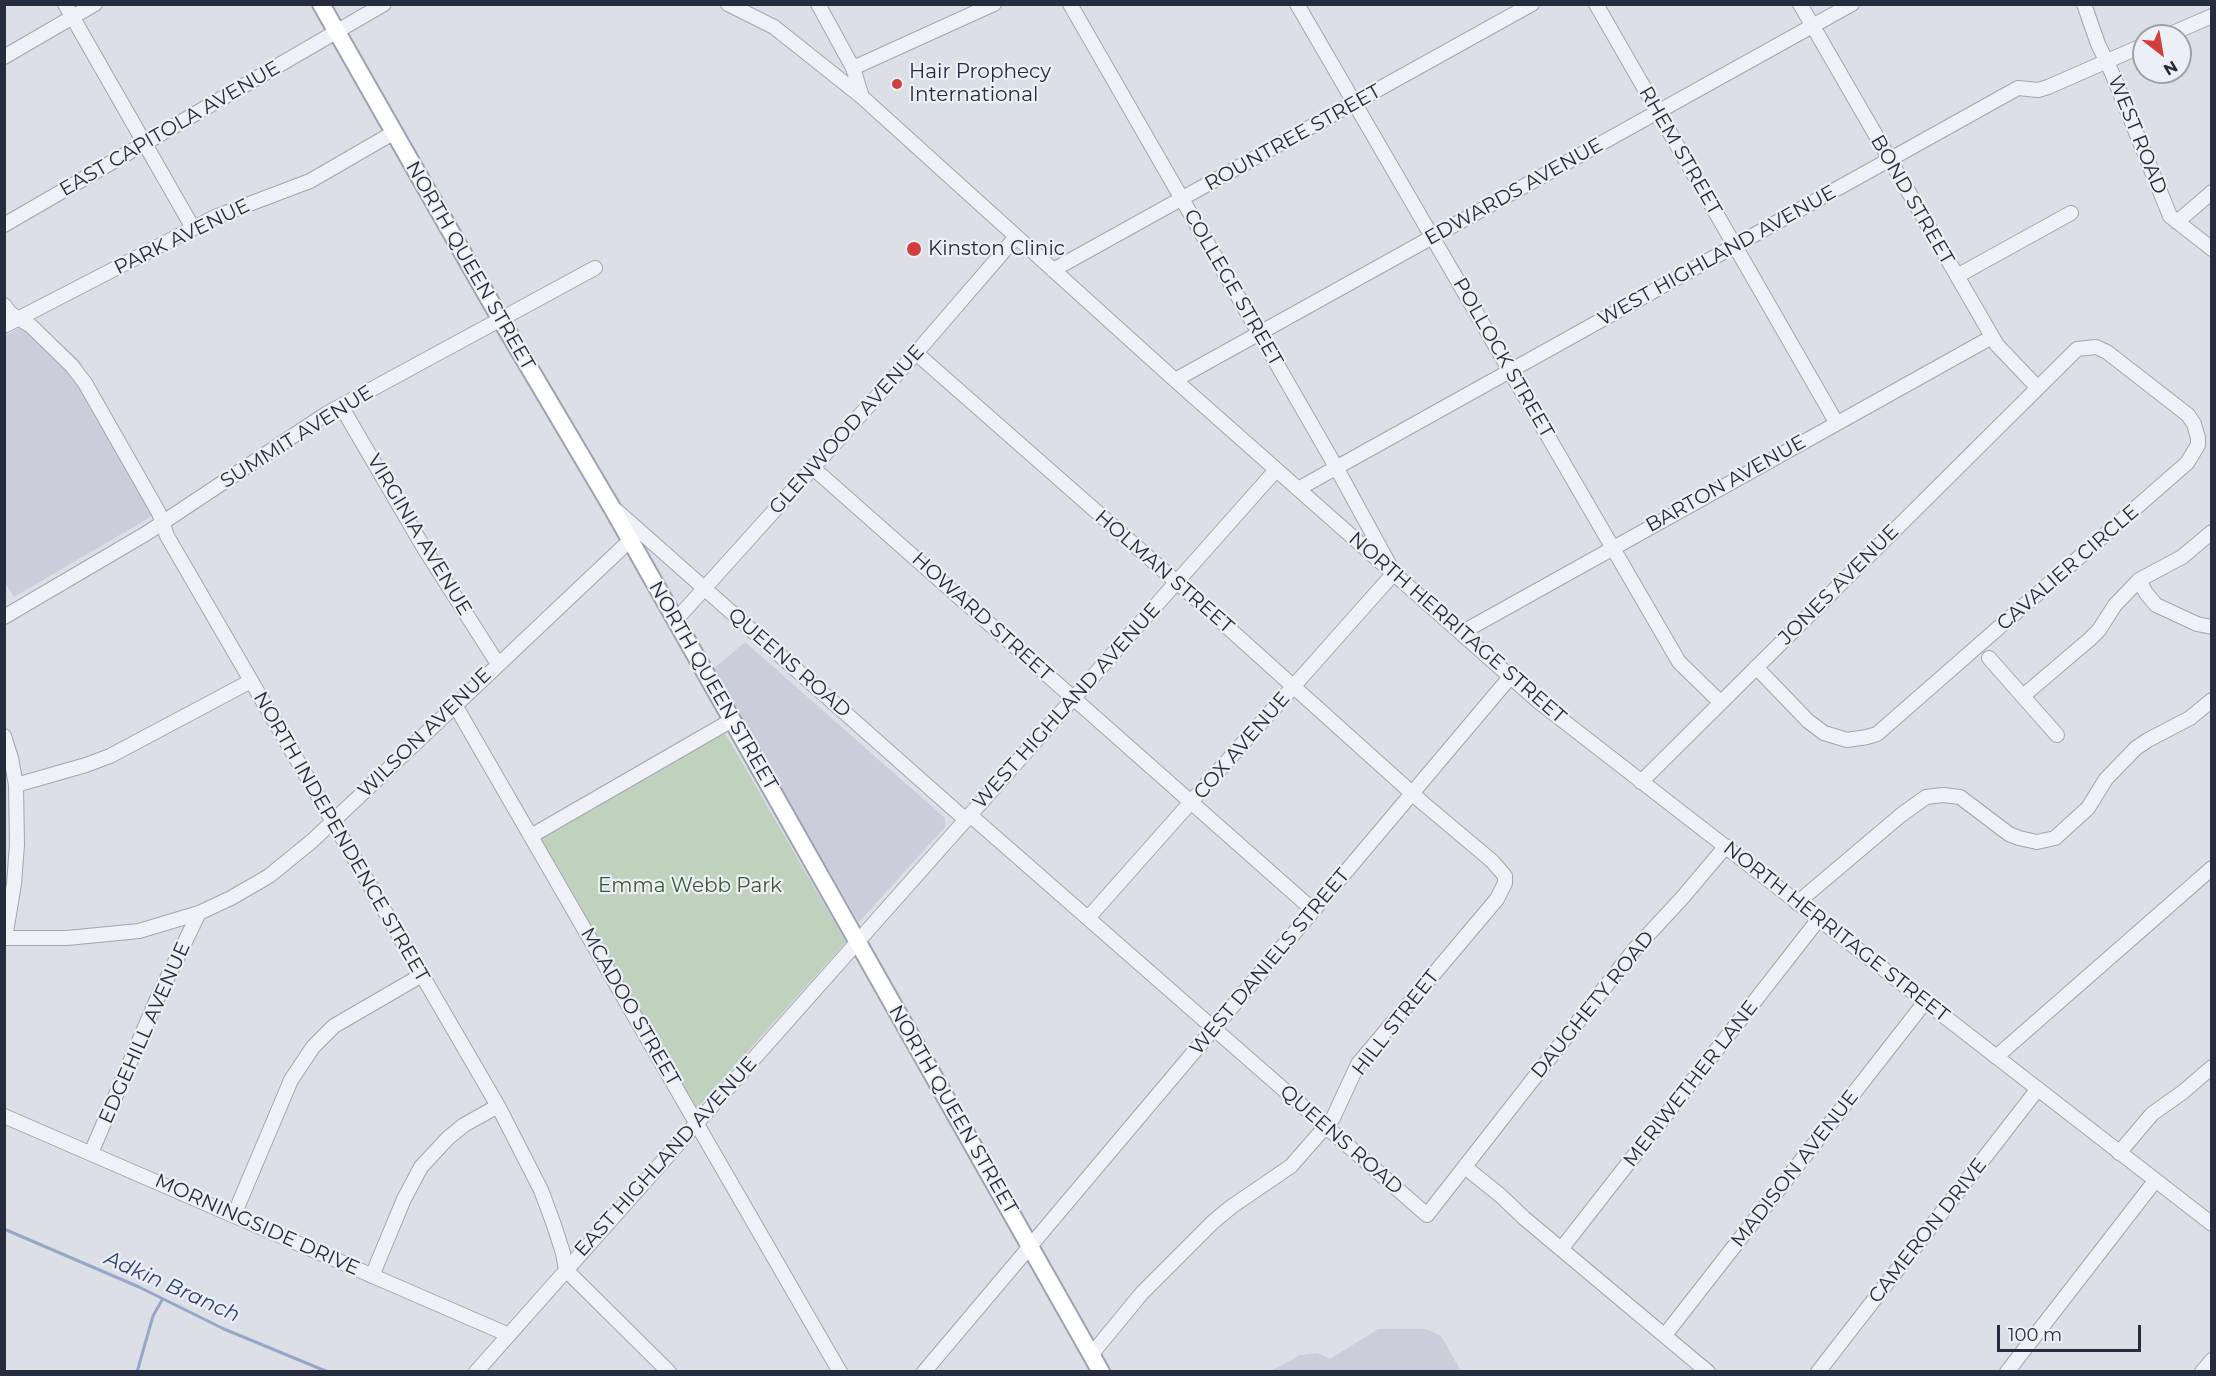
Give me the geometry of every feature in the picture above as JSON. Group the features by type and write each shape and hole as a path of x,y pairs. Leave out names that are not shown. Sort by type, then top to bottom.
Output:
{"main road":[{"name":"NORTH QUEEN STREET","path":"321,4 501,320 611,506 1101,1371"}],"street":[{"path":"65,4 193,228"},
{"path":"4,57 95,4"},
{"name":"EAST CAPITOLA AVENUE","path":"4,225 384,4"},
{"name":"NORTH HERRITAGE STREET","path":"728,4 774,27 862,97 1276,470 1539,702 2211,1224"},
{"path":"818,4 853,68 862,97"},
{"path":"853,68 994,4"},
{"name":"COLLEGE STREET","path":"1070,4 1336,467 1394,573"},
{"name":"POLLOCK STREET","path":"1297,4 1679,662 1720,702"},
{"name":"ROUNTREE STREET","path":"1053,270 1532,4"},
{"name":"RHEM STREET","path":"1596,4 1836,422"},
{"name":"BOND STREET","path":"1800,4 1992,337 2037,387"},
{"name":"EDWARDS AVENUE","path":"1176,380 1852,4"},
{"name":"WEST ROAD","path":"2084,4 2098,44 2170,216 2211,249"},
{"path":"2192,24 2211,16"},
{"name":"WEST HIGHLAND AVENUE","path":"1298,489 2018,88 2038,90 2048,87 2132,51"},
{"name":"PARK AVENUE","path":"4,326 214,217 310,181 393,133"},
{"path":"2177,222 2211,192"},
{"path":"1957,276 2071,213"},
{"name":"GLENWOOD AVENUE","path":"675,621 916,353 1016,237"},
{"name":"SUMMIT AVENUE","path":"4,617 106,559 341,406 595,268"},
{"name":"NORTH INDEPENDENCE STREET","path":"4,305 10,313 31,326 72,366 85,383 159,513 167,536 498,1106 541,1190 554,1225 566,1270"},
{"name":"BARTON AVENUE","path":"1461,633 1992,337"},
{"name":"CAVALIER CIRCLE","path":"1756,667 1808,721 1824,733 1847,740 1876,734 2176,474 2187,463 2198,445 2194,424 2188,415 2107,352 2096,347 2077,349 2037,387"},
{"name":"HOLMAN STREET","path":"916,353 1412,793"},
{"name":"JONES AVENUE","path":"1641,782 2037,387"},
{"name":"VIRGINIA AVENUE","path":"341,406 424,548 498,664"},
{"name":"HOWARD STREET","path":"812,467 1313,910"},
{"name":"WEST HIGHLAND AVENUE","path":"858,943 1276,470"},
{"name":"QUEENS ROAD","path":"611,506 968,817 1088,918 1427,1215 1465,1167"},
{"path":"2023,696 2099,630 2115,605 2139,580 2182,557 2211,532"},
{"name":"WILSON AVENUE","path":"5,938 68,938 124,933 199,913 269,876 296,856 333,822 624,546"},
{"name":"COX AVENUE","path":"1088,918 1394,573"},
{"path":"2139,580 2156,605 2197,624 2211,627"},
{"path":"1989,658 2057,735"},
{"name":"WEST DANIELS STREET","path":"924,1371 1511,676"},
{"path":"16,785 110,756 251,681"},
{"path":"1797,903 1901,815 1926,797 1943,795 1960,797 2009,834 2019,838 2037,842 2055,838 2088,808 2106,779 2136,748 2190,718 2211,700"},
{"name":"MCADOO STREET","path":"455,705 840,1371"},
{"path":"531,836 732,720"},
{"path":"4,736 16,785 16,863 5,938"},
{"name":"HILL STREET","path":"1091,1355 1142,1293 1213,1222 1291,1166 1333,1118 1358,1064 1497,898 1505,883 1505,876 1500,869 1412,793"},
{"name":"DAUGHETY ROAD","path":"1465,1167 1634,950 1726,846"},
{"path":"1996,1057 2209,874"},
{"name":"EDGEHILL AVENUE","path":"91,1153 158,997 199,913"},
{"name":"MERIWETHER LANE","path":"1562,1248 1818,920"},
{"name":"EAST HIGHLAND AVENUE","path":"476,1371 858,943"},
{"path":"234,1215 291,1080 314,1047 334,1026 422,975"},
{"name":"MADISON AVENUE","path":"1665,1335 1926,1002"},
{"path":"2119,1153 2152,1114 2183,1092 2211,1067"},
{"name":"CAMERON DRIVE","path":"1818,1371 2037,1090"},
{"path":"372,1275 404,1199 422,1167 448,1138 464,1125 498,1106"},
{"name":"MORNINGSIDE DRIVE","path":"4,1116 509,1335"},
{"path":"1465,1167 1708,1371"},
{"path":"2007,1371 2155,1181"},
{"path":"566,1270 662,1369"},
{"path":"2202,1371 2211,1360"}],"shaded area":[{"path":"34,319 80,361 161,511 14,597 5,582 5,336"},
{"path":"745,642 945,818 945,827 859,922 712,670"},
{"path":"1378,1329 1426,1329 1441,1336 1461,1371 1271,1371 1300,1355 1318,1353 1330,1359"}],"green space":[{"name":"Emma Webb Park","path":"725,733 846,942 696,1109 538,840"}],"waterway":[{"name":"Adkin Branch","path":"4,1229 139,1287 224,1329 328,1372"},
{"path":"137,1372 153,1316 162,1300"}],"place":[{"name":"Hair Prophecy International","path":"897,84"},
{"name":"Kinston Clinic","path":"914,249"}]}
